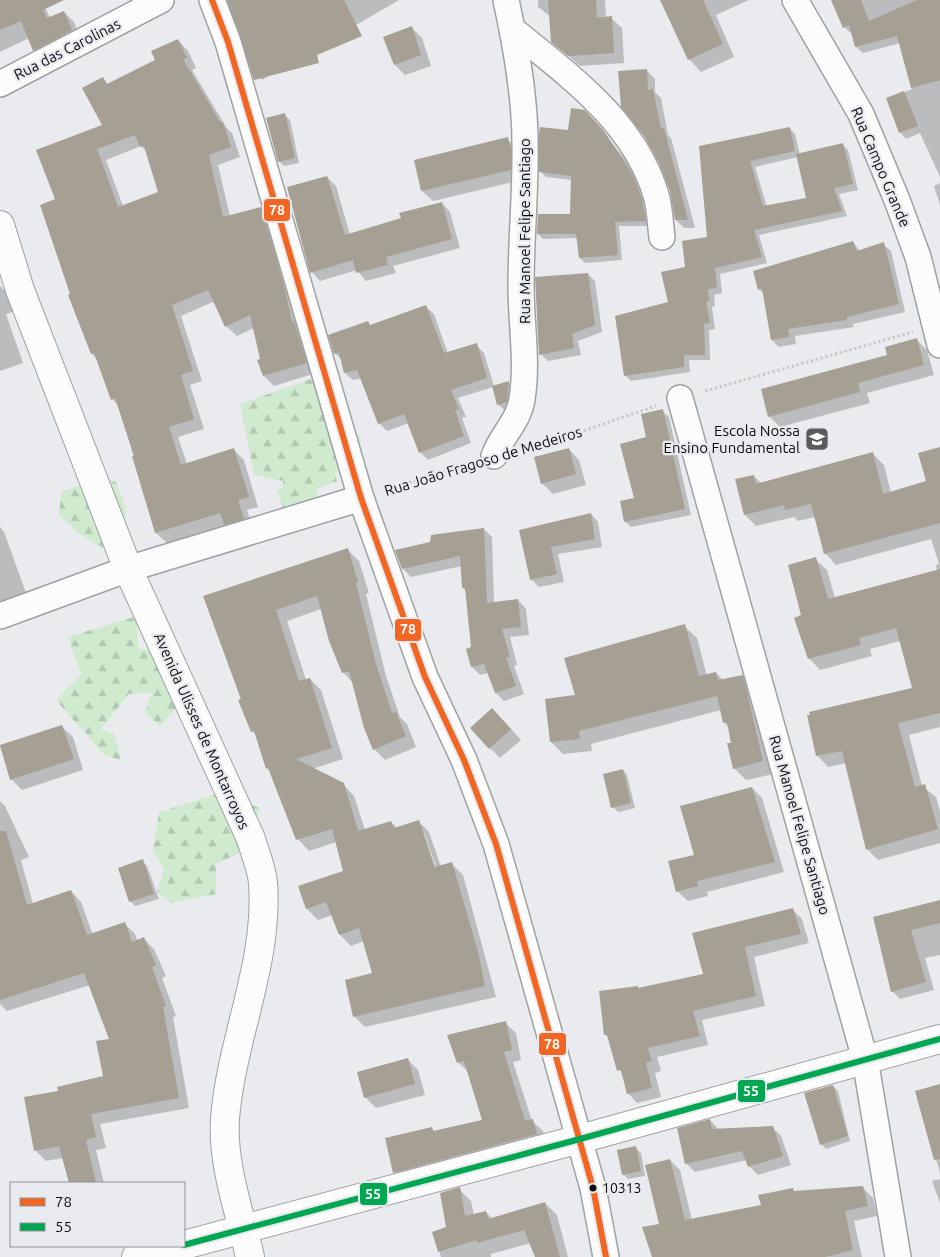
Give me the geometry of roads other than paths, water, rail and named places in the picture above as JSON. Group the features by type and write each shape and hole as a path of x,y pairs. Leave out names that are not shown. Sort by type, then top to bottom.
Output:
{"street":[{"name":"Rua das Carolinas","path":"0,84 161,0"},
{"path":"212,0 228,42 361,498 425,677 464,760 496,844 580,1139 593,1188 606,1257"},
{"name":"Rua Manoel Felipe Santiago","path":"494,456 501,437 518,416 522,400 524,339 521,287 525,140 521,86 506,0"},
{"name":"Rua Campo Grande","path":"795,0 861,114 918,257 938,336"},
{"path":"512,29 582,86 606,110 626,137 642,164 656,195 662,237"},
{"name":"Avenida Ulisses de Montarroyos","path":"0,225 20,290 128,569 251,839 263,881 264,910 259,952 225,1120 229,1171 250,1257"},
{"name":"Rua Manoel Felipe Santiago","path":"680,398 865,1060 898,1257"},
{"path":"0,616 128,569 361,498"},
{"path":"185,1246 244,1231 940,1039"},
{"path":"136,1257 179,1247"}],"place":[{"name":"Escola Nossa Ensino Fundamental","path":"817,439"},
{"name":"10313","path":"593,1188"}]}
